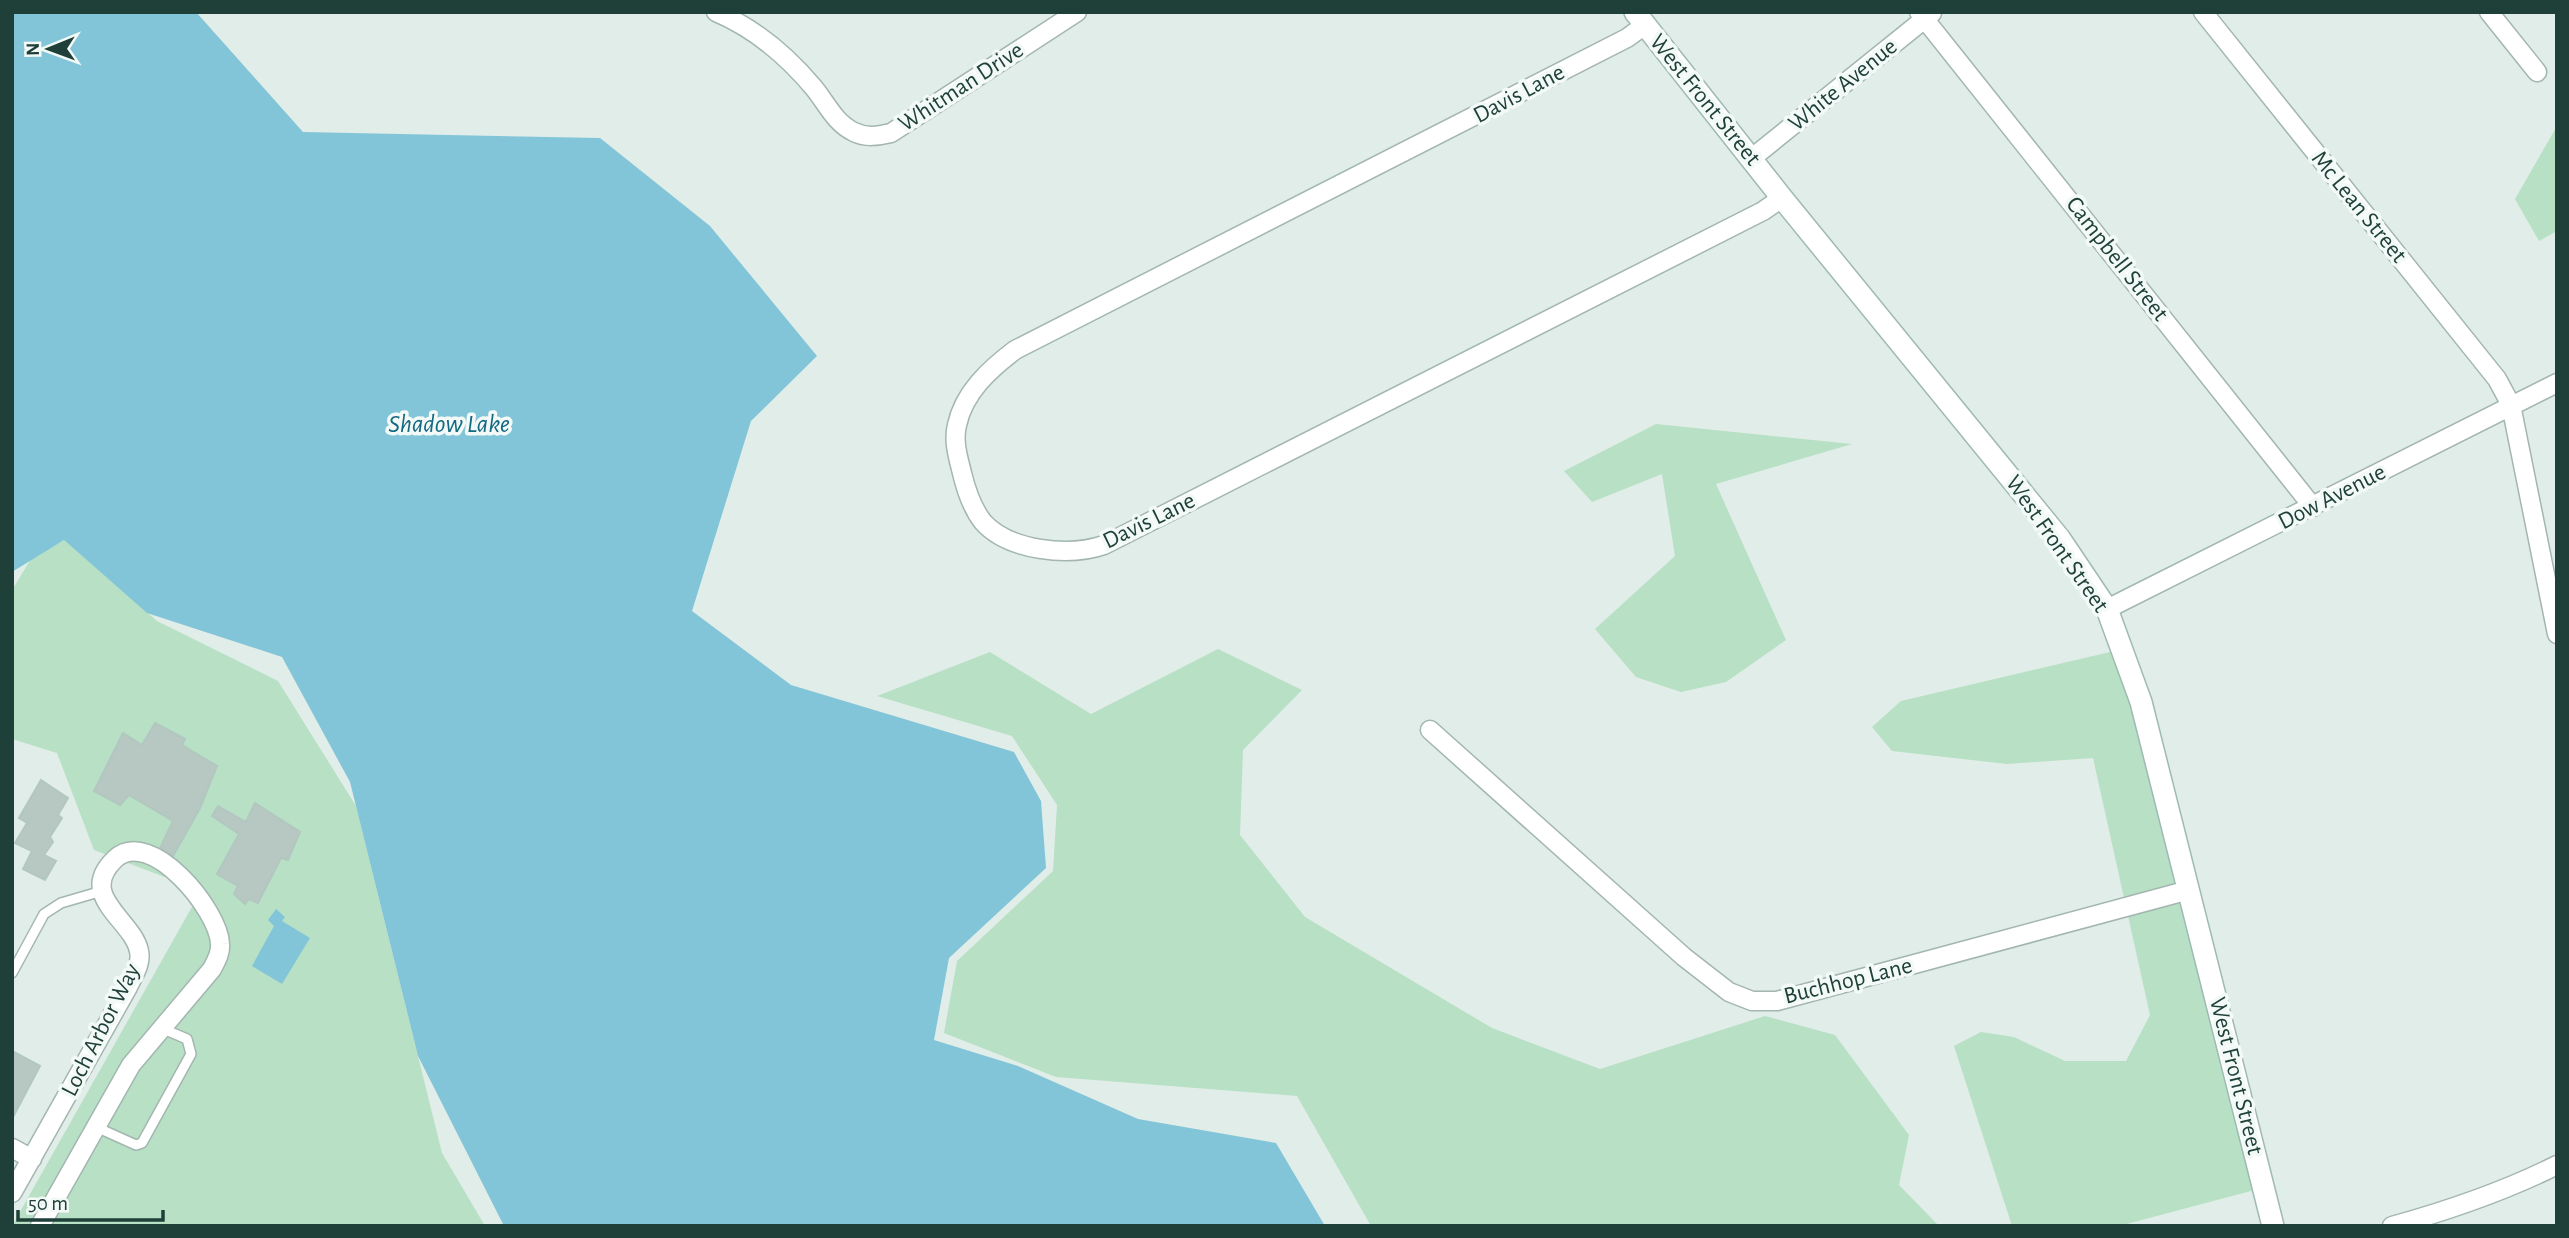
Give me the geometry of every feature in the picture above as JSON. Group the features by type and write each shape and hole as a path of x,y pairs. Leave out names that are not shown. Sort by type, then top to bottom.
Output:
{"street":[{"name":"Whitman Drive","path":"716,12 762,39 783,56 813,86 836,120 853,132 878,136 891,133 1077,12"},
{"name":"Mc Lean Street","path":"2203,12 2497,379 2511,405 2557,634"},
{"path":"2489,12 2537,72"},
{"name":"White Avenue","path":"1752,158 1926,15"},
{"name":"Campbell Street","path":"1926,15 2313,507"},
{"name":"West Front Street","path":"1640,18 1782,198 2060,539 2107,609 2141,702 2273,1226"},
{"name":"Davis Lane","path":"1640,18 1627,38 1015,350 978,383 966,401 957,424 956,443 966,488 984,522 993,530 1016,541 1049,551 1079,552 1104,545 1750,218 1782,198"},
{"name":"Dow Avenue","path":"2107,609 2557,383"},
{"name":"Buchhop Lane","path":"1430,730 1685,957 1729,992 1752,1000 1777,1001 2189,890"},
{"name":"Loch Arbor Way","path":"12,1193 128,987 139,962 136,942 108,906 102,891 103,878 117,857 130,851 141,852 170,867 202,902 217,925 221,946 212,969 131,1065 40,1226"},
{"path":"12,1148 32,1159"},
{"path":"2392,1226 2510,1189 2557,1166"}],"lane":[{"path":"12,973 44,914 61,903 102,891"},
{"path":"96,1127 120,1140 136,1145 142,1143 191,1054 187,1039 161,1028"}],"green space":[{"path":"2557,126 2557,231 2539,241 2515,199"},
{"path":"1656,424 1852,444 1716,484 1786,640 1726,682 1681,692 1636,677 1595,629 1675,556 1662,474 1592,502 1564,471"},
{"path":"64,540 157,621 278,681 356,806 442,1153 485,1226 12,1226 201,891 94,850 57,753 12,739 12,590 31,559"},
{"path":"1218,649 1302,690 1243,750 1240,835 1305,917 1492,1028 1600,1069 1765,1016 1835,1035 1909,1135 1899,1185 1939,1226 1371,1226 1297,1096 1056,1077 944,1033 957,961 1053,871 1057,805 1012,736 877,696 990,652 1091,714"},
{"path":"2123,649 2266,1187 2119,1226 2012,1226 1954,1046 1981,1032 2014,1037 2065,1061 2126,1061 2150,1015 2093,758 2007,764 1892,751 1872,727 1901,701"}],"water":[{"name":"Shadow Lake","path":"12,12 196,12 303,132 600,138 710,226 817,356 751,421 692,611 791,685 1014,752 1041,801 1046,868 949,958 934,1040 1018,1066 1138,1119 1276,1143 1325,1226 504,1226 418,1056 350,782 282,657 147,613 64,540 12,572"},
{"path":"276,909 285,917 282,921 310,938 282,984 252,966 274,926 268,920"}],"building":[{"path":"155,723 185,739 182,745 217,766 200,808 173,856 160,848 173,821 129,795 120,805 94,791 123,733 142,745"},
{"path":"41,780 68,798 58,815 62,818 50,837 53,842 44,855 56,861 45,880 23,869 32,851 15,843 27,823 19,818"},
{"path":"255,803 300,832 288,860 281,858 258,903 249,899 245,904 234,894 238,886 217,874 239,834 212,816 218,806 246,822"},
{"path":"12,1051 40,1066 12,1119"}]}
